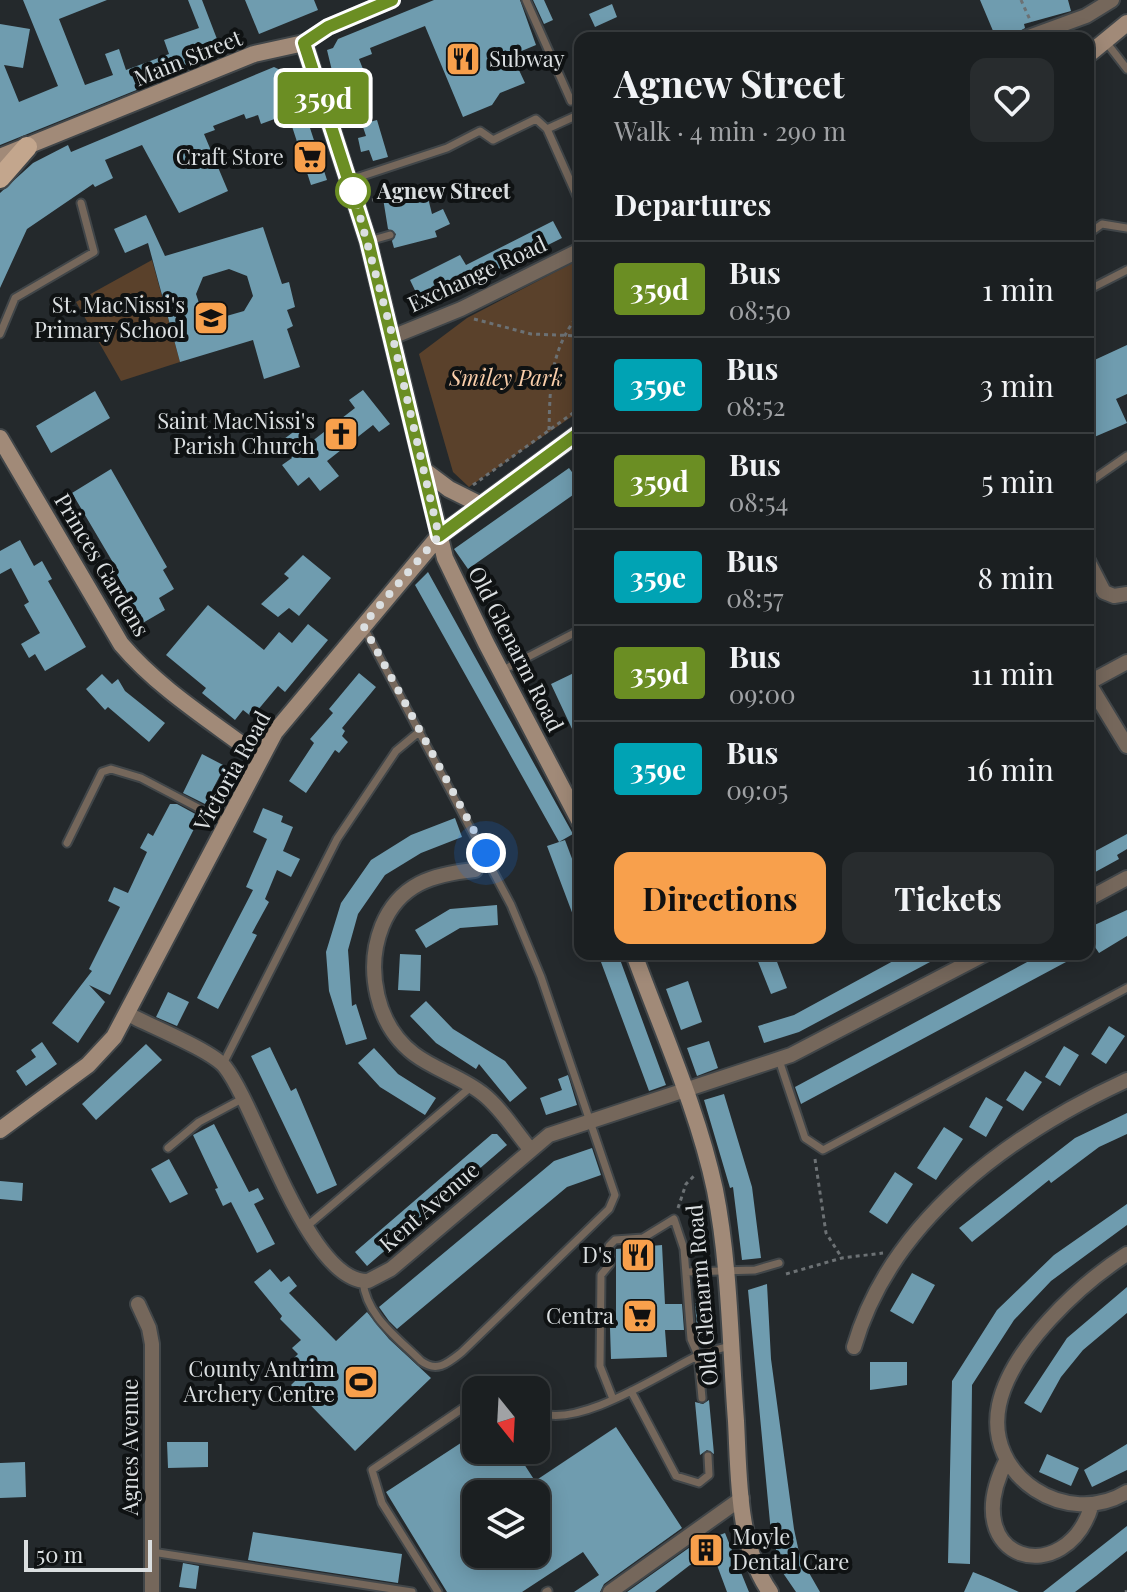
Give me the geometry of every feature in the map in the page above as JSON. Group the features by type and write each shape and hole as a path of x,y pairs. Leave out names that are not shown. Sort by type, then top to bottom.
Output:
{"main road":[{"path":"0,178 27,147"}],"street":[{"name":"Main Street","path":"0,157 56,139 254,54 304,43 328,27 392,0"},
{"path":"1043,32 1086,16 1112,0"},
{"path":"1094,51 1127,23"},
{"path":"304,43 368,241 439,536"},
{"name":"Exchange Road","path":"392,337 461,309 574,253"},
{"name":"Victoria Road","path":"0,1130 88,1065 114,1037 275,732 363,625 439,536 574,436"},
{"name":"Princes Gardens","path":"0,438 121,644 135,661 222,733 260,758"},
{"path":"425,471 449,489 481,505"},
{"name":"Old Glenarm Road","path":"439,536 445,558 574,811"},
{"path":"1094,573 1104,592 1116,596 1127,594"},
{"path":"1094,680 1127,662"},
{"path":"1094,708 1127,746"},
{"path":"475,870 428,878 405,892 383,923 374,964 378,1001 392,1030 416,1055 472,1086 491,1102 530,1149"},
{"path":"1094,896 1127,878"},
{"name":"Old Glenarm Road","path":"636,960 708,1162 726,1269 742,1498 753,1555 767,1591"},
{"name":"Kent Avenue","path":"363,1281 384,1275 530,1149 555,1132 779,1060 833,1036 974,960"},
{"path":"128,1014 222,1064 305,1227 348,1276 363,1281"},
{"path":"854,1347 881,1281 908,1241 943,1204 1034,1130 1074,1105 1127,1080"},
{"path":"1127,1254 1056,1313 1017,1366 1001,1398 998,1415 1006,1461 1024,1482 1043,1496 1092,1504 1127,1492"},
{"name":"Agnes Avenue","path":"138,1304 151,1339 152,1592"},
{"path":"1006,1461 993,1492 993,1520 999,1538 1018,1552 1036,1557 1057,1549 1083,1528 1092,1504"},
{"path":"610,1592 742,1498"}],"lane":[{"path":"526,0 571,101"},
{"path":"1106,42 1127,69"},
{"path":"547,129 574,117"},
{"path":"350,180 447,148 480,131 493,140 536,119 547,129 574,190"},
{"path":"0,334 15,298 94,252 81,203"},
{"path":"1094,230 1102,224 1127,228"},
{"path":"368,241 390,235"},
{"path":"1094,287 1127,270"},
{"path":"1094,479 1127,456"},
{"path":"363,625 511,905 591,1120 614,1201 449,1362 434,1368 421,1361 371,1309 363,1281"},
{"path":"501,671 574,633"},
{"path":"222,1064 337,839 396,751 420,731"},
{"path":"67,843 102,772 111,769 133,774 227,823"},
{"path":"779,1060 805,1138 814,1147 823,1150 833,1148 1127,988"},
{"path":"305,1227 472,1086"},
{"path":"168,1148 199,1122 242,1099"},
{"path":"613,1399 600,1366 601,1275 610,1264 609,1246 615,1240 643,1238 674,1219 684,1249 691,1339 698,1355 702,1398"},
{"path":"686,1272 755,1270 779,1263"},
{"path":"550,1414 557,1416 613,1399 698,1355 731,1346"},
{"path":"631,1391 676,1476 699,1483 709,1475 708,1456"},
{"path":"438,1592 382,1503 372,1470 462,1409"},
{"path":"152,1552 412,1592"}],"path":[{"path":"1021,0 1031,32"},
{"path":"372,200 383,198 384,204"},
{"path":"461,309 467,318 531,334 574,336"},
{"path":"549,430 551,386 562,336 574,321"},
{"path":"467,489 574,412"},
{"path":"814,1147 826,1233 842,1258"},
{"path":"674,1219 686,1184 708,1162"},
{"path":"786,1274 842,1258 880,1253"}],"green space":[{"path":"152,260 180,362 121,381 76,302"},
{"name":"Smiley Park","path":"574,262 574,415 469,487 453,472 419,354 467,318"}],"building":[{"path":"23,0 107,0 59,19 85,85 113,75 105,54 119,49 126,70 169,54 164,40 199,28 188,0 202,0 217,39 195,47 201,64 0,145 0,24 30,29 23,68 4,65 19,102 58,86"},
{"path":"245,0 314,0 318,10 259,34"},
{"path":"434,0 520,0 536,45 512,55 525,83 500,93 492,105 463,117 425,26 370,48 372,54 359,59 363,69 334,79 327,50 333,48 338,39"},
{"path":"533,0 544,0 553,20 544,24"},
{"path":"980,0 1068,0 1071,11 1024,24 1025,28 1018,32 993,32"},
{"path":"612,4 617,17 595,27 589,14"},
{"path":"274,67 293,76 327,180 311,185 288,114 261,124 258,115 246,119 244,114 213,126 215,130 204,134 228,191 179,213 142,145 105,160 113,178 95,187 93,184 27,229 0,288 0,193 33,163 68,145 71,152"},
{"path":"377,120 388,157 373,161 369,150 361,152 358,138 366,136 362,124"},
{"path":"425,186 432,214 443,209 450,224 435,231 437,237 394,248 392,241 396,234 388,229 382,192 399,187 400,192"},
{"path":"146,215 165,256 263,227 282,284 289,282 295,307 287,310 293,326 287,329 300,367 264,379 253,340 180,362 148,243 125,253 114,229","holes":["229,269 247,276 253,296 244,311 216,319 201,309 196,294 203,277"]},
{"path":"553,221 562,238 423,307 410,280 460,255 466,265"},
{"path":"1127,345 1127,394 1116,399 1127,423 1094,437 1094,360"},
{"name":"Saint MacNissi's Parish Church","path":"363,390 390,424 379,432 373,425 327,461 339,476 320,491 309,477 298,486 282,465 292,458 280,442 300,427 311,442 355,408 349,400"},
{"path":"95,391 110,418 51,453 36,426"},
{"path":"569,468 574,475 574,494 468,569 454,549"},
{"path":"111,469 167,567 163,570 174,589 159,598 165,610 141,624 126,598 129,596 116,573 118,571 72,493"},
{"path":"20,540 34,566 42,561 52,579 48,581 86,647 45,671 35,654 29,658 21,644 40,633 24,605 29,602 11,568 0,574 0,551"},
{"path":"303,555 331,578 299,616 289,608 278,617 261,604 289,578 284,574"},
{"path":"428,572 573,834 559,842 415,585"},
{"path":"208,605 264,650 279,632 292,643 308,624 328,640 285,692 278,686 252,717 243,710 235,720 202,693 206,688 166,655"},
{"path":"359,673 376,687 342,728 345,731 342,736 348,742 339,753 335,750 306,793 289,781 314,743 310,739 333,713 329,709"},
{"path":"574,673 574,733 551,684"},
{"path":"102,674 112,684 118,679 125,691 165,723 149,742 108,707 105,710 86,689"},
{"path":"202,754 225,766 205,804 183,793"},
{"path":"170,804 177,804 199,816 199,819 110,995 89,985 105,1002 78,1043 52,1023 92,971 89,969 120,907 108,901 114,887 128,893 147,852 140,848 148,833 153,836"},
{"path":"263,808 283,816 281,822 293,827 283,851 300,859 291,877 277,870 265,899 269,902 252,933 257,935 218,1009 197,998 253,890 246,887 267,839 253,832"},
{"path":"455,818 462,837 421,853 385,875 358,914 348,950 352,1006 356,1004 367,1039 346,1045 329,991 326,952 341,903 371,860 411,835"},
{"path":"1127,834 1127,849 1117,855 1119,859 1094,873 1094,852"},
{"path":"565,840 574,864 574,918 547,846"},
{"path":"497,905 498,925 460,928 426,948 415,930 450,909"},
{"path":"1127,910 1127,936 1099,953 1094,948 1094,925"},
{"path":"400,954 421,955 420,991 398,990"},
{"path":"600,960 620,960 666,1085 649,1091"},
{"path":"757,960 776,960 787,988 771,994"},
{"path":"895,960 934,960 799,1032 764,1043 758,1026 794,1015"},
{"path":"1031,960 1070,960 801,1104 795,1087"},
{"path":"688,981 702,1022 681,1030 666,989"},
{"path":"168,992 189,1002 177,1026 156,1017"},
{"path":"426,1001 453,1029 505,1061 527,1088 510,1102 479,1064 476,1069 436,1043 410,1016"},
{"path":"1109,1026 1125,1036 1106,1064 1091,1054"},
{"path":"709,1041 718,1068 697,1076 687,1048"},
{"path":"42,1042 57,1064 26,1086 16,1071 36,1057 31,1050"},
{"path":"146,1044 162,1060 96,1120 82,1104"},
{"path":"1064,1046 1079,1055 1060,1086 1045,1077"},
{"path":"270,1047 291,1091 296,1088 337,1185 317,1194 251,1056"},
{"path":"374,1048 398,1074 436,1098 425,1115 380,1087 358,1063"},
{"path":"1025,1071 1042,1082 1023,1111 1006,1100"},
{"path":"568,1075 577,1105 546,1115 540,1098 562,1090 558,1079"},
{"path":"724,1094 752,1187 761,1258 742,1260 733,1187 730,1188 704,1100"},
{"path":"986,1097 1003,1107 986,1137 969,1127"},
{"path":"1127,1113 1127,1134 1099,1147 1051,1183 1049,1180 972,1242 959,1228 1075,1138"},
{"path":"214,1124 249,1192 258,1188 264,1199 254,1204 275,1244 257,1253 231,1202 223,1206 215,1189 218,1188 193,1135"},
{"path":"944,1127 963,1139 936,1180 917,1168"},
{"path":"492,1134 497,1134 507,1145 367,1266 355,1252"},
{"path":"592,1148 601,1175 567,1187 397,1329 389,1321 379,1307 554,1161"},
{"path":"169,1159 188,1194 170,1203 151,1169"},
{"path":"895,1172 913,1184 887,1224 869,1212"},
{"path":"0,1181 23,1183 22,1201 0,1199"},
{"path":"1127,1204 1127,1225 1051,1281 1014,1320 972,1385 970,1564 948,1563 952,1381 997,1310 1054,1255"},
{"name":"Centra","path":"662,1245 665,1304 682,1304 684,1330 665,1330 667,1357 611,1359 610,1328 616,1328 616,1249"},
{"name":"County Antrim Archery Centre","path":"270,1269 281,1282 289,1276 297,1286 289,1293 336,1341 367,1312 389,1339 431,1378 355,1451 291,1385 305,1371 293,1359 298,1354 292,1348 301,1340 280,1319 282,1316 254,1282"},
{"path":"912,1273 935,1285 913,1324 890,1311"},
{"path":"767,1284 771,1359 794,1529 800,1557 820,1592 796,1592 783,1573 771,1533 748,1290"},
{"path":"1127,1287 1127,1313 1083,1350 1061,1377 1041,1413 1024,1403 1067,1338"},
{"path":"695,1303 705,1303 707,1329 697,1329"},
{"path":"870,1362 907,1362 907,1385 870,1390"},
{"path":"709,1400 714,1454 707,1450 700,1455 695,1402 703,1404"},
{"path":"616,1427 682,1528 604,1584 600,1592 574,1592 599,1575 583,1552 522,1592 447,1592 386,1492 462,1442 462,1464 524,1464 534,1480 462,1480 462,1568 550,1568 550,1480 536,1480"},
{"path":"167,1442 208,1442 208,1467 168,1468"},
{"path":"1127,1444 1127,1470 1092,1487 1084,1470"},
{"path":"1047,1454 1079,1468 1071,1486 1039,1472"},
{"path":"25,1462 26,1497 0,1498 0,1463"},
{"path":"1127,1526 1127,1551 1096,1576 1075,1592 1043,1592"},
{"path":"253,1532 402,1554 398,1583 248,1560"},
{"path":"725,1533 749,1592 727,1592 714,1557 690,1565 655,1592 627,1592 693,1545"},
{"path":"183,1563 199,1566 196,1589 179,1587"},
{"path":"973,1572 988,1578 1019,1592 964,1592"}],"bus line":[{"name":"359d","path":"392,0 328,27 304,43 368,241 439,536 574,436"}],"place":[{"name":"Subway","path":"463,59"},
{"name":"Craft Store","path":"310,157"},
{"name":"Agnew Street","path":"353,191"},
{"name":"St. MacNissi's Primary School","path":"211,318"},
{"name":"Saint MacNissi's Parish Church","path":"341,434"},
{"name":"D's","path":"638,1255"},
{"name":"Centra","path":"640,1316"},
{"name":"County Antrim Archery Centre","path":"361,1382"},
{"name":"Moyle Dental Care","path":"706,1550"}],"route":[{"path":"353,191 392,334 439,536 363,625 486,853"}]}
